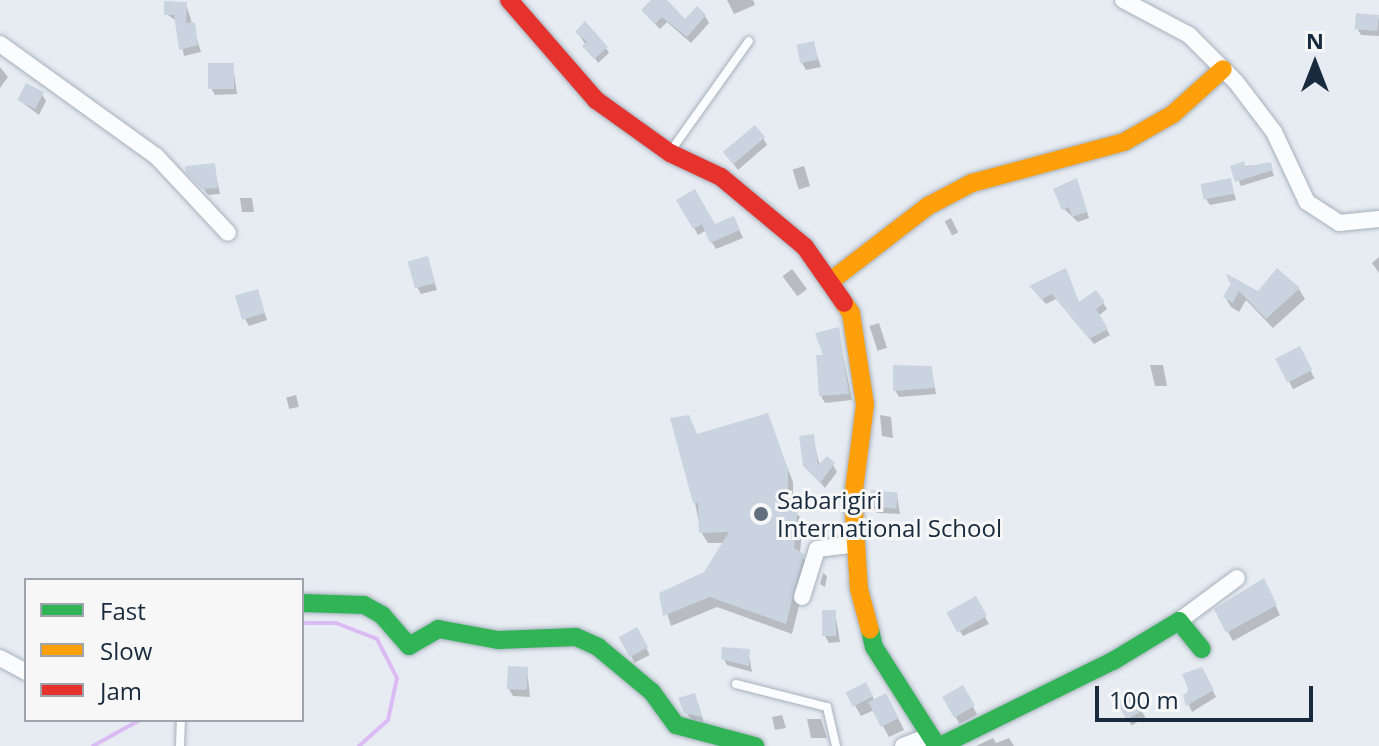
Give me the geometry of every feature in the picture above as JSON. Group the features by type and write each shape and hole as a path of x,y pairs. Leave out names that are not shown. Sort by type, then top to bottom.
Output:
{"street":[{"path":"509,0 596,100 670,153 721,177 805,247 832,280 851,313 860,348 865,405 855,456 859,589 874,647 935,743"},
{"path":"1123,0 1189,35 1223,69 1274,132 1307,202 1339,223 1379,219"},
{"path":"0,44 156,156 228,233"},
{"path":"832,280 928,206 972,183 1124,142 1173,114 1223,69"},
{"path":"802,597 817,549 856,544"},
{"path":"903,746 935,743 1102,667 1179,621 1237,578"},
{"path":"304,603 364,605 382,615 409,646 438,629 498,640 576,637 598,647 652,692 676,725 755,746"},
{"path":"1179,621 1202,649"},
{"path":"0,658 24,671"}],"lane":[{"path":"670,153 749,41"},
{"path":"736,684 827,707 836,746"},
{"path":"180,746 181,722"}],"building":[{"path":"651,0 667,0 685,19 697,6 706,15 687,37 662,17 655,24 641,10"},
{"path":"164,1 187,2 186,23 195,22 198,45 179,50 174,15 164,15"},
{"path":"1356,13 1379,15 1378,31 1355,29"},
{"path":"585,21 608,47 594,59 582,46 587,42 575,32"},
{"path":"814,41 818,60 800,63 796,45"},
{"path":"208,63 234,63 234,89 208,89"},
{"path":"26,83 44,92 35,109 17,100"},
{"path":"755,125 765,137 733,164 723,152"},
{"path":"1244,161 1246,167 1271,162 1273,170 1235,182 1230,166"},
{"path":"215,163 218,188 202,189 186,172 185,166"},
{"path":"1077,178 1087,212 1072,217 1069,207 1062,210 1053,189"},
{"path":"1231,178 1234,194 1204,200 1201,184"},
{"path":"695,189 715,224 734,216 740,230 710,243 702,224 693,229 676,200"},
{"path":"428,256 435,283 415,288 408,261"},
{"path":"1066,268 1079,302 1096,290 1105,302 1096,309 1108,329 1089,339 1052,294 1042,299 1029,286"},
{"path":"1277,268 1300,288 1266,319 1239,291 1233,303 1223,297 1231,283 1225,273 1258,291"},
{"path":"258,289 265,313 242,320 235,296"},
{"path":"839,327 849,394 819,396 816,355 823,355 815,333"},
{"path":"1300,346 1312,370 1287,383 1275,359"},
{"path":"893,365 932,366 934,388 893,391"},
{"name":"Sabarigiri International School","path":"768,413 788,469 788,506 798,508 794,548 804,554 786,624 710,597 663,616 659,593 704,572 729,532 699,533 698,503 693,503 670,418 689,415 697,434"},
{"path":"814,434 818,465 827,456 835,463 820,483 803,466 799,436"},
{"path":"871,490 898,493 896,509 869,506"},
{"path":"1264,578 1277,605 1226,633 1214,609"},
{"path":"976,596 987,616 957,633 946,612"},
{"path":"822,610 836,610 836,636 822,636"},
{"path":"637,627 648,647 630,657 619,637"},
{"path":"722,647 750,649 749,666 721,659"},
{"path":"508,666 528,667 527,690 507,689"},
{"path":"1202,667 1214,690 1186,706 1183,695 1189,691 1182,674"},
{"path":"866,682 873,696 853,707 846,692"},
{"path":"963,685 975,706 954,718 942,697"},
{"path":"695,693 702,717 684,713 678,698"},
{"path":"886,693 899,718 881,727 868,702"},
{"path":"1133,693 1143,710 1127,720 1117,702"}],"waterway":[{"path":"304,623 336,623 377,639 397,678 388,720 359,746"},
{"path":"93,746 136,722"}],"traffic: fast":[{"path":"304,603 364,605 382,615 409,646 438,629 498,640 576,637 598,647 652,692 676,725 755,746"},
{"path":"940,746 1113,661 1179,621 1202,649"},
{"path":"870,630 874,647 937,746"}],"traffic: slow":[{"path":"832,280 928,206 972,183 1124,142 1173,114 1223,69"},
{"path":"844,303 851,313 865,405 853,497 859,589 870,630"}],"traffic: jam":[{"path":"509,0 596,100 670,153 721,177 805,247 844,303"}],"place":[{"name":"Sabarigiri International School","path":"761,514"}]}
